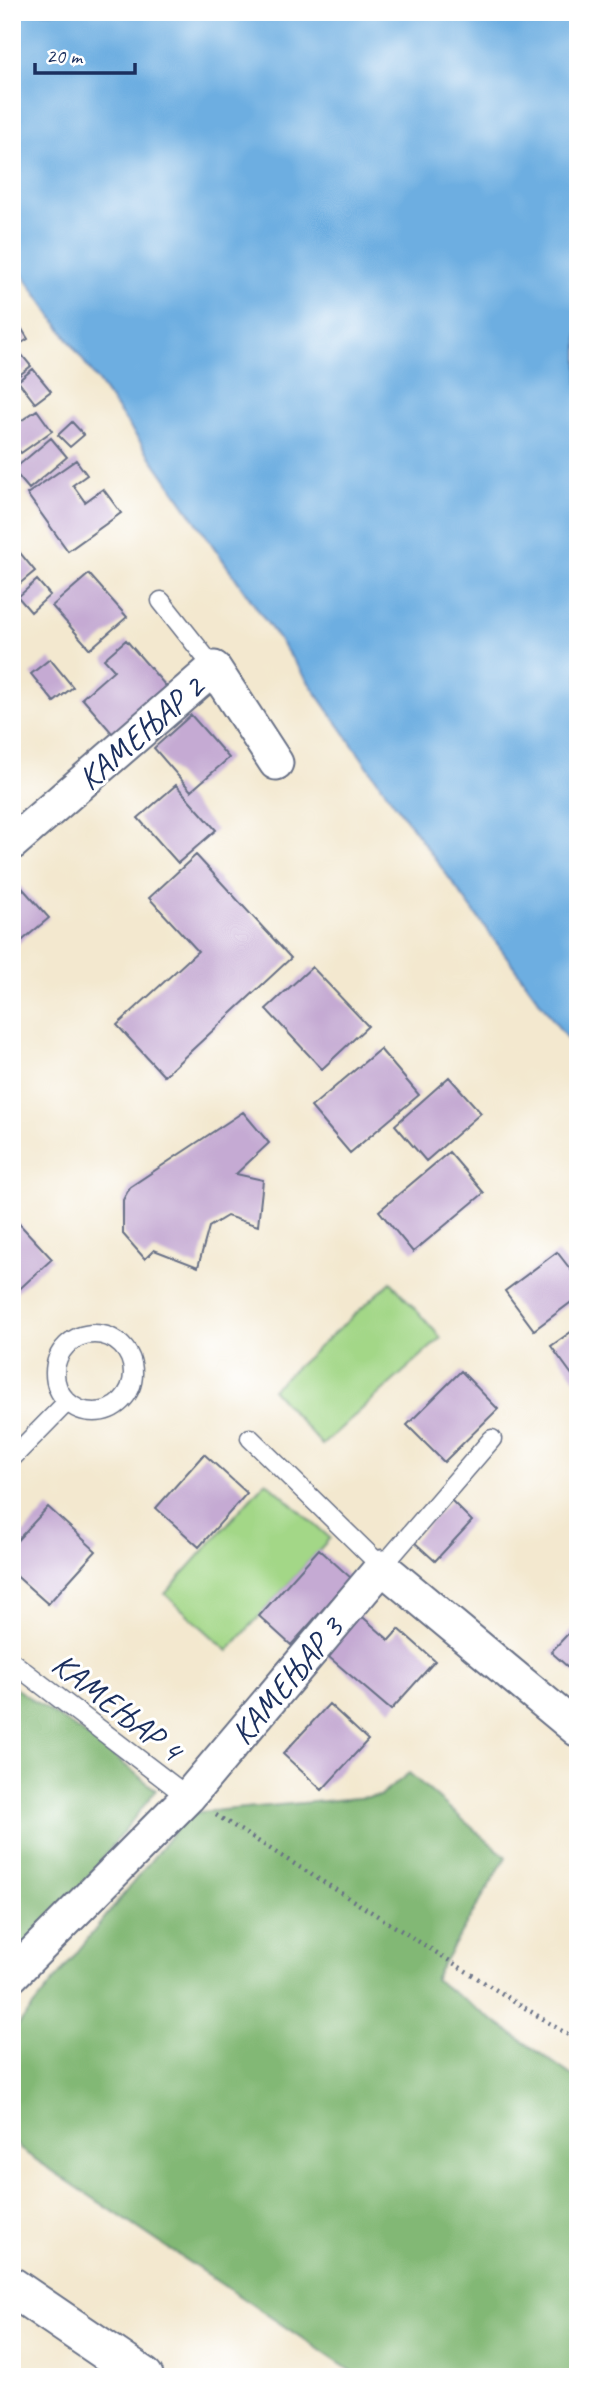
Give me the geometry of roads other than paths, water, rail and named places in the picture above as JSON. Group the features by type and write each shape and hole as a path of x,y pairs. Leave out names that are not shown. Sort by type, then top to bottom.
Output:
{"street":[{"name":"КАМЕЊАР 2","path":"12,843 214,668 276,763"},
{"path":"382,1567 578,1730"},
{"name":"КАМЕЊАР 3","path":"12,1975 188,1797 382,1567"},
{"path":"12,2287 144,2377"}],"lane":[{"path":"161,600 214,668"},
{"path":"86,1334 101,1334 114,1339 125,1349 131,1362 133,1376 129,1390 120,1401 108,1409 79,1409 67,1402 58,1390 54,1376 62,1349 73,1339 86,1334"},
{"path":"12,1458 67,1402"},
{"path":"250,1438 382,1567 492,1439"},
{"name":"КАМЕЊАР 4","path":"12,1662 188,1797"}],"water":[{"path":"12,12 578,12 578,1054 373,774 12,259"}]}
